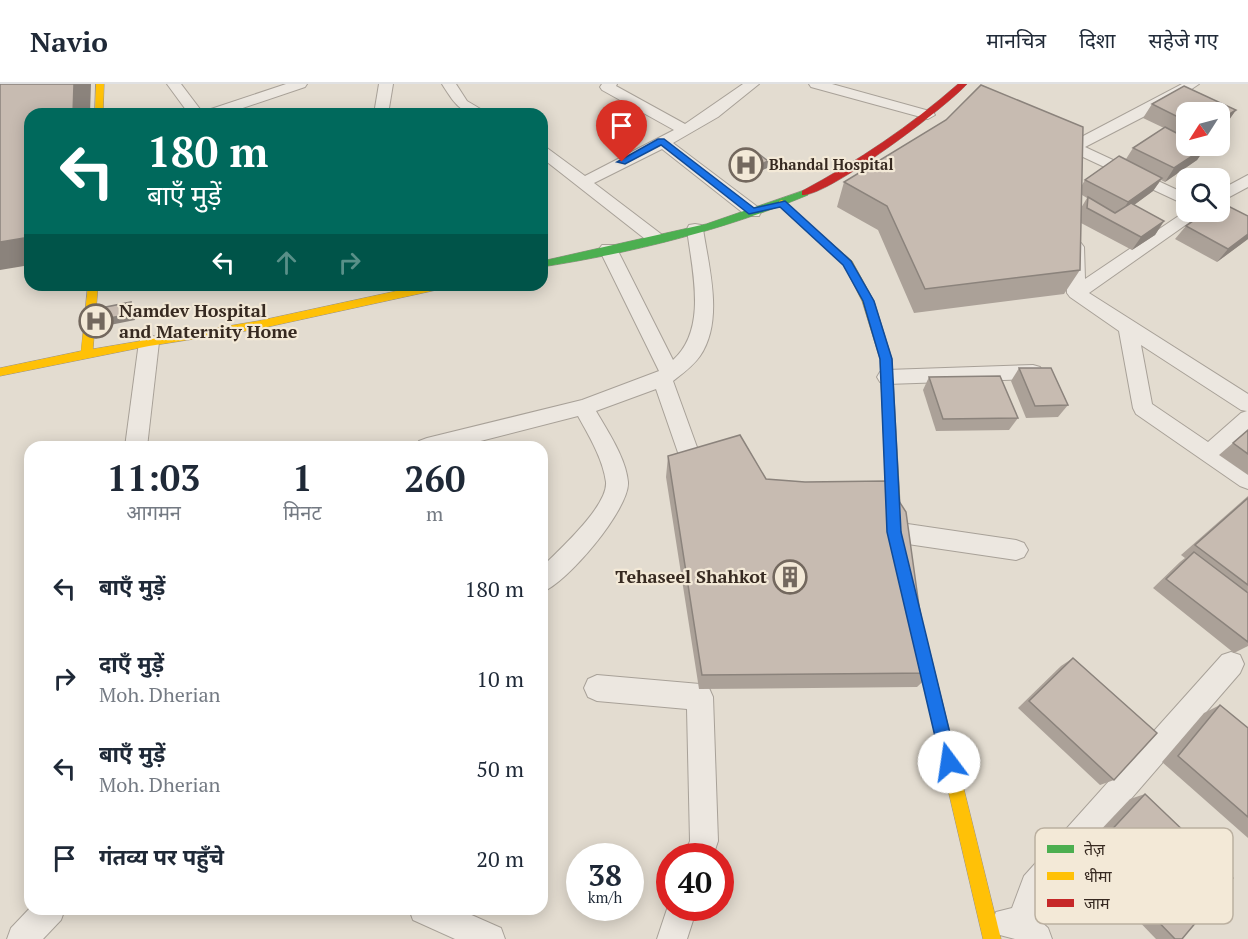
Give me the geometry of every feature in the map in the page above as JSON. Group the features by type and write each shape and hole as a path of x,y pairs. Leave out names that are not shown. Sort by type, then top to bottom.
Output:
{"street":[{"path":"99,108 100,84"},
{"path":"174,84 192,108"},
{"path":"228,108 300,84"},
{"path":"380,108 386,84"},
{"path":"449,84 462,104 470,108"},
{"path":"610,84 607,87 684,130"},
{"path":"583,183 730,104 752,84"},
{"path":"816,84 928,115"},
{"path":"1073,147 1192,84"},
{"path":"548,263 695,229 782,203 864,159 928,115 956,90 971,105"},
{"path":"1053,139 1176,195"},
{"path":"661,141 753,212"},
{"path":"1073,147 1074,170"},
{"path":"548,156 655,238"},
{"path":"1230,191 1248,180"},
{"path":"782,203 848,263 868,301 886,359 894,532 899,555"},
{"path":"1076,293 1181,222"},
{"path":"1075,226 1076,293"},
{"path":"448,441 584,407 666,376 695,349 702,322 702,288 695,229"},
{"path":"608,249 666,376 691,461"},
{"path":"87,354 92,291"},
{"path":"0,372 149,342 258,324 390,291"},
{"path":"1076,293 1248,404"},
{"path":"1128,328 1143,408 1248,480"},
{"path":"137,441 149,342"},
{"path":"887,377 1033,372"},
{"path":"548,573 608,511 617,485 605,449 584,407"},
{"path":"1209,453 1248,419"},
{"path":"894,532 1016,550"},
{"path":"916,624 990,931 1029,931 1035,887"},
{"path":"1087,828 1231,664"},
{"path":"597,688 700,697 703,843"},
{"path":"22,939 44,915"},
{"path":"437,915 490,939"},
{"path":"672,939 678,921"}],"building":[{"path":"0,84 74,84 73,108 24,108 24,238 0,242"},
{"path":"981,85 1083,127 1080,270 925,289 887,206 844,182 946,120"},
{"path":"1184,86 1219,102 1176,102 1176,116 1152,104"},
{"path":"1165,127 1176,133 1176,156 1192,156 1174,168 1133,148"},
{"path":"755,151 768,161 751,169 737,159"},
{"path":"1119,156 1162,178 1128,202 1085,180"},
{"path":"1088,197 1115,213 1131,203 1164,221 1141,237 1087,208"},
{"path":"1230,207 1248,216 1248,234 1228,249 1186,226 1192,222 1230,222"},
{"path":"131,302 130,314 89,322 91,310"},
{"path":"1019,368 1051,368 1068,405 1035,406"},
{"path":"1000,376 1018,418 943,419 929,377"},
{"path":"1248,430 1248,454 1233,443"},
{"name":"Tehaseel Shahkot","path":"740,435 766,479 805,482 886,481 906,512 919,606 932,673 702,675 668,456"},
{"path":"1248,498 1248,585 1195,545"},
{"path":"1194,552 1248,593 1248,642 1166,579"},
{"path":"1073,658 1157,733 1114,780 1029,701"},
{"path":"1220,705 1248,728 1248,817 1178,756"},
{"path":"1145,794 1181,828 1113,828"},
{"path":"1161,924 1195,924 1182,939 1175,939"}],"traffic: fast":[{"path":"548,263 709,227 774,206 805,193"}],"traffic: slow":[{"path":"99,108 100,84"},
{"path":"782,203 848,263 868,301 886,359 895,538"},
{"path":"87,354 92,291"},
{"path":"0,372 149,342 258,325 414,291"},
{"path":"918,632 992,939"}],"traffic: jam":[{"path":"805,193 888,144 926,116 963,84"}],"place":[{"name":"Bhandal Hospital","path":"746,165"},
{"name":"Namdev Hospital and Maternity Home","path":"96,321"},
{"name":"Tehaseel Shahkot","path":"790,577"}],"route":[{"path":"622,162 661,141 753,212 782,203 848,263 868,301 886,359 894,532 949,762"}]}
